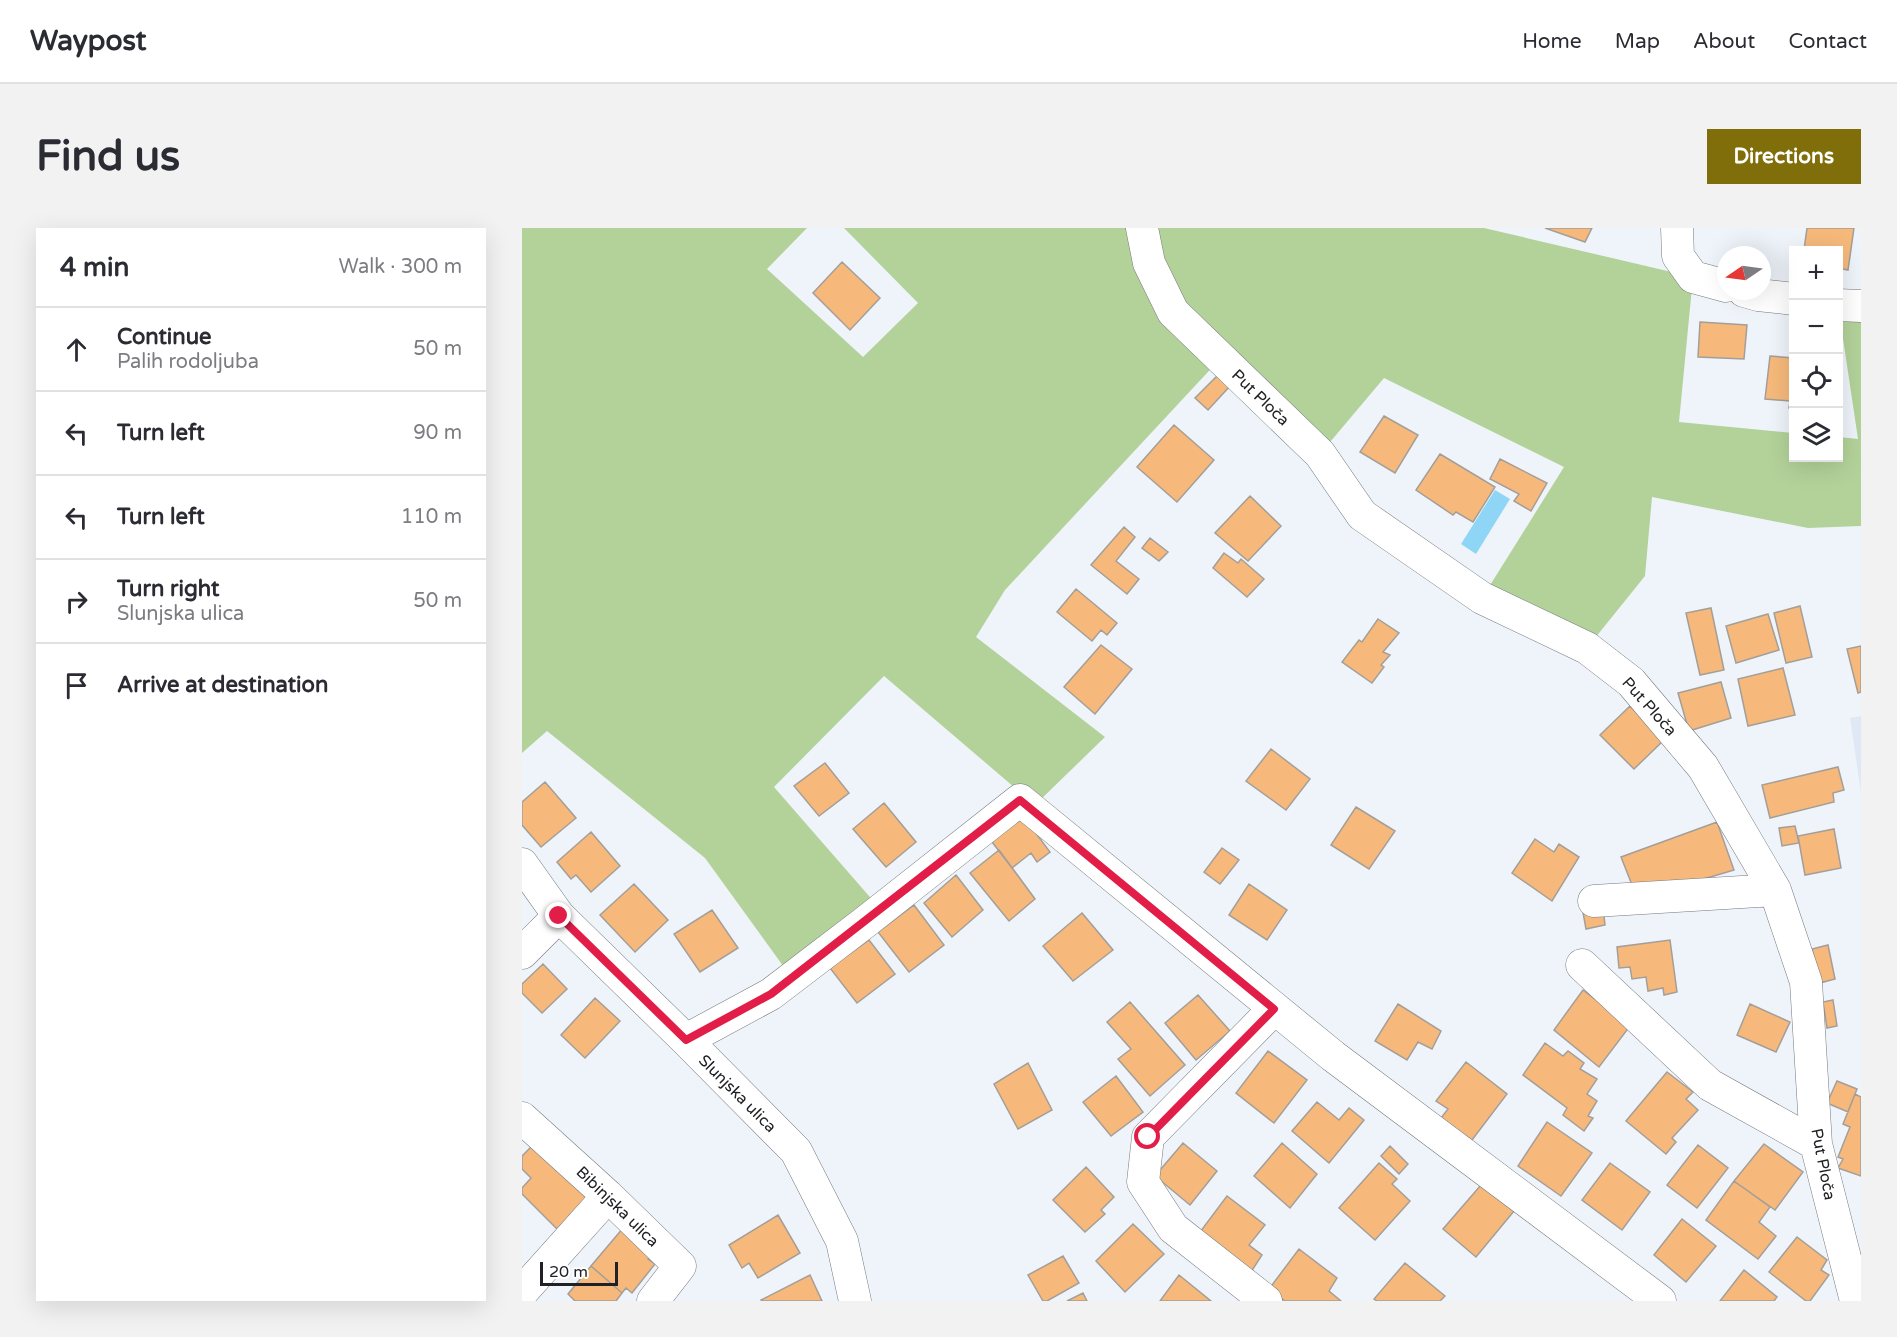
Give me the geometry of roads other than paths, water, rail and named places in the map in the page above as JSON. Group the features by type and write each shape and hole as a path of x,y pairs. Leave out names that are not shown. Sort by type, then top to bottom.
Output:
{"street":[{"name":"Put Ploča","path":"1142,228 1149,263 1173,312 1320,454 1362,514 1482,598 1587,648 1631,682 1703,767 1775,890 1806,982 1816,1144 1856,1301"},
{"path":"1677,228 1678,256 1693,276 1717,283"},
{"path":"1771,296 1789,298"},
{"path":"1843,305 1861,306"},
{"path":"686,1040 771,994 1020,800 1333,1056 1660,1301"},
{"name":"Slunjska ulica","path":"522,864 559,916 796,1151 842,1241 855,1301"},
{"path":"1594,901 1775,890"},
{"path":"522,954 559,916"},
{"path":"1582,965 1710,1085 1816,1144"},
{"path":"1266,1301 1173,1228 1143,1182 1148,1137 1274,1009"},
{"name":"Bibinjska ulica","path":"522,1118 609,1196 680,1266 653,1301"},
{"path":"522,1292 609,1196"}],"water":[{"path":"1495,490 1510,499 1476,554 1461,544"}]}
